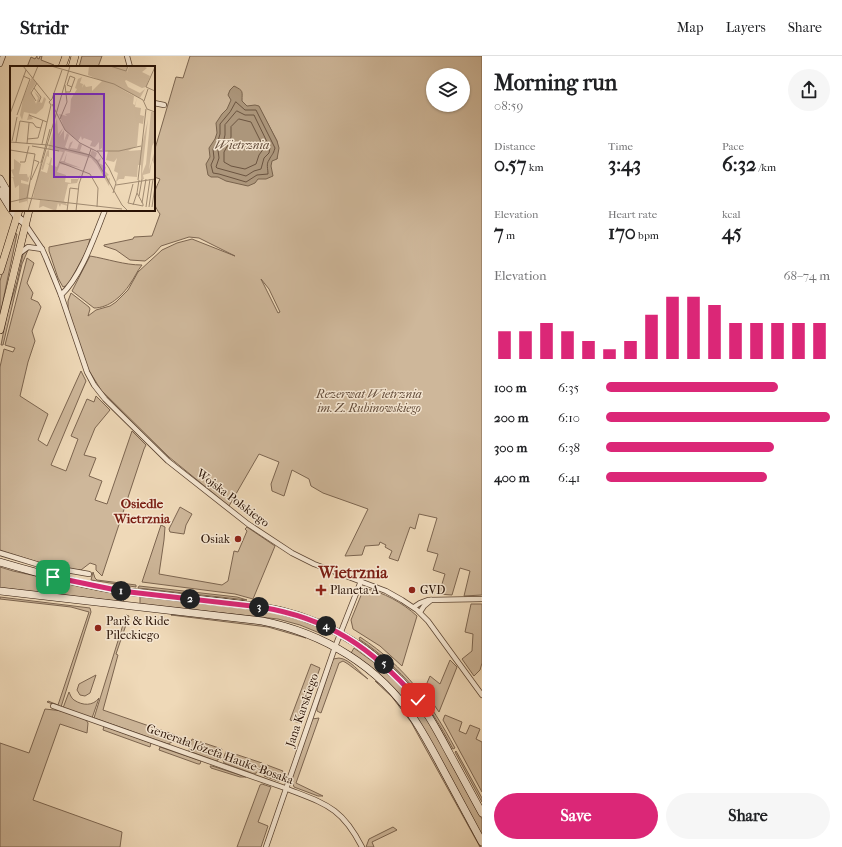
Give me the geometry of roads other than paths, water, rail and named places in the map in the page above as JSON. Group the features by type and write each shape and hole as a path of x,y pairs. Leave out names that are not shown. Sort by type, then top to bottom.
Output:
{"main road":[{"path":"62,66 66,56"},
{"path":"72,66 75,56"},
{"name":"Wojska Polskiego","path":"0,179 6,191"},
{"path":"0,271 16,211"},
{"name":"Wojska Polskiego","path":"16,211 25,223"},
{"path":"0,330 29,211"},
{"path":"0,562 85,585 121,591 275,609 310,620 340,634 380,660 418,700 438,731 482,813"},
{"path":"0,591 262,621 298,630 320,639 348,654 374,674 404,705 424,736 482,842"}],"street":[{"path":"0,64 3,56"},
{"path":"127,56 130,66"},
{"path":"155,103 164,106"},
{"path":"61,295 68,289 90,250 105,211"},
{"name":"Wojska Polskiego","path":"25,223 42,249 61,295 83,364 94,385 105,398 163,456 227,509 289,552 314,564 390,593 414,607 420,612 442,639 482,695"},
{"path":"17,258 23,250 28,247 42,249"},
{"path":"0,553 42,566 89,574"},
{"name":"Jana Karskiego","path":"266,847 285,788 335,647 361,581"},
{"path":"420,612 427,602 432,599"},
{"path":"414,607 424,600 432,599 482,599"},
{"name":"Generała Józefa Hauke-Bosaka","path":"53,706 320,801 332,808 350,827 362,847"}],"water":[{"name":"Wietrznia","path":"234,86 241,90 242,101 247,106 259,106 277,141 279,148 277,159 272,161 271,166 273,176 266,179 258,179 255,183 248,186 226,181 218,177 211,177 208,175 206,164 210,157 209,148 217,133 216,123 227,109 231,100 228,95"}],"place":[{"name":"Osiak","path":"238,539"},
{"name":"Planeta A","path":"321,590"},
{"name":"GVD","path":"412,590"},
{"name":"Park & Ride Pileckiego","path":"98,628"}],"district":[{"name":"Osiedle Wietrznia","path":"142,510"},
{"name":"Wietrznia","path":"353,572"}],"park label":[{"name":"Rezerwat Wietrznia im. Z. Rubinowskiego","path":"369,401"}]}
